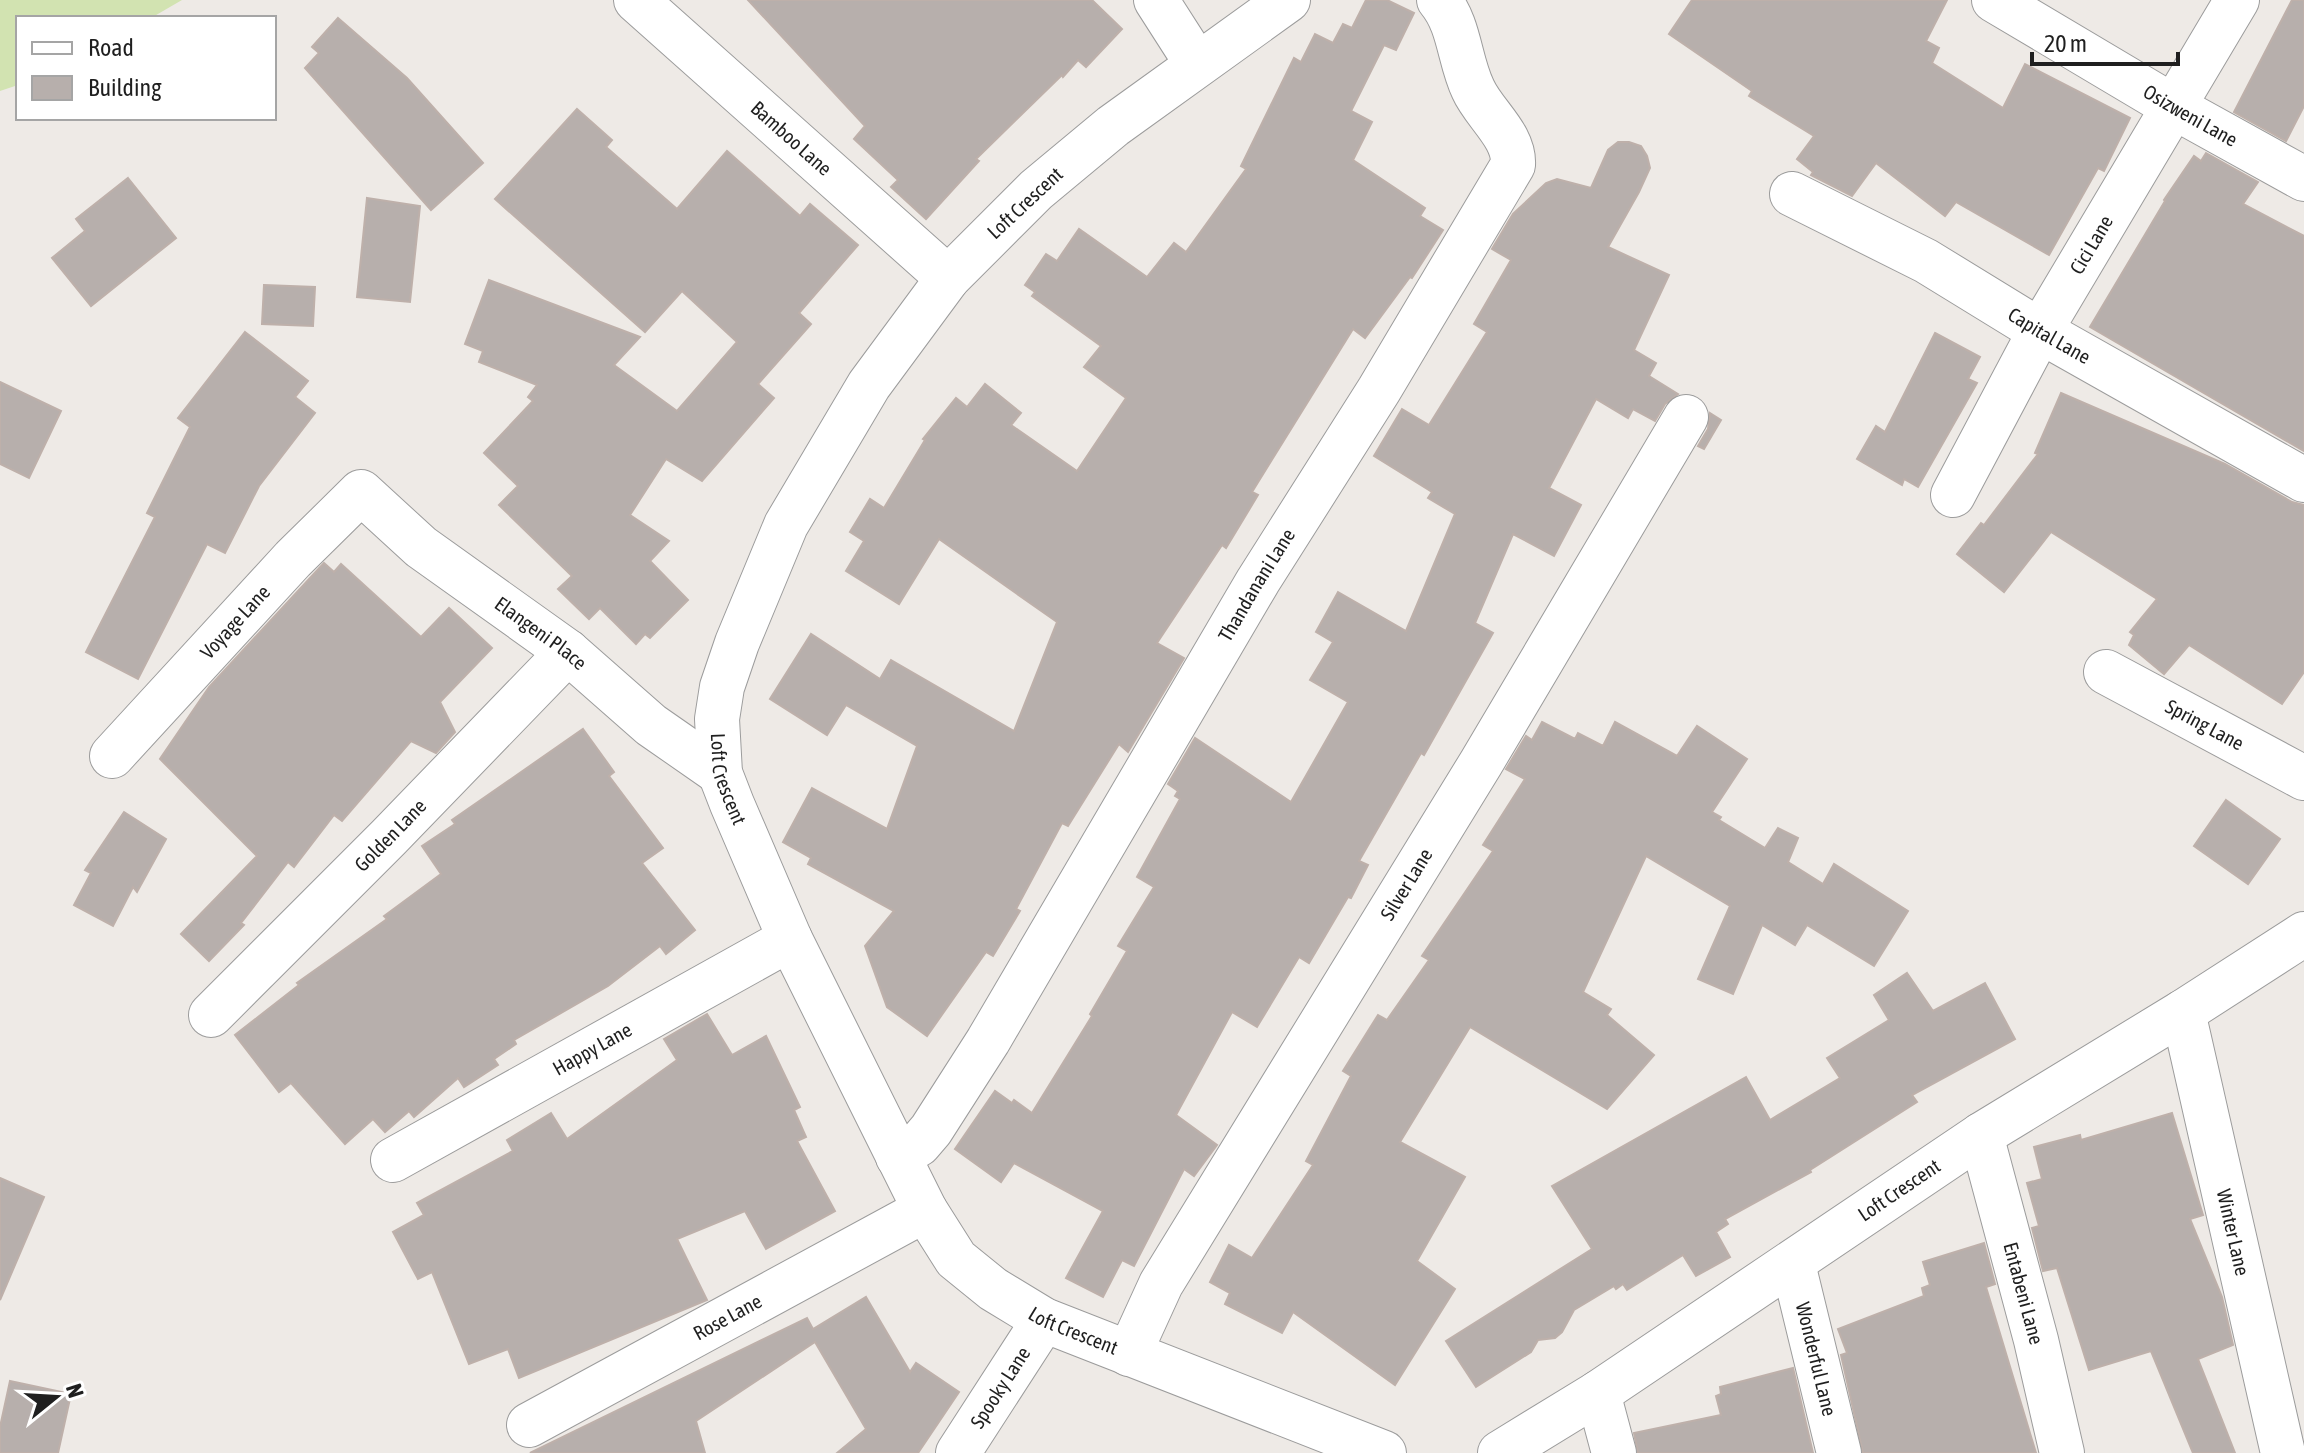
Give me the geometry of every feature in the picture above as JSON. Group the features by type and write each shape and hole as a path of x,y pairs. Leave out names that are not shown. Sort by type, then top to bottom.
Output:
{"street":[{"name":"Bamboo Lane","path":"636,0 948,278"},
{"path":"1156,0 1197,64"},
{"name":"Loft Crescent","path":"1288,0 1113,126 1036,190 948,278 869,385 786,525 737,643 722,687 717,719 720,773 790,939 925,1210 956,1259 993,1289 1044,1320 1384,1453"},
{"name":"Thandanani Lane","path":"898,1157 919,1144 931,1130 988,1041 1258,581 1379,390 1513,165 1513,150 1472,87 1450,18 1439,0"},
{"name":"Osizweni Lane","path":"1994,0 2174,107 2304,179"},
{"name":"Cici Lane","path":"1953,495 2040,331 2237,0"},
{"name":"Capital Lane","path":"1792,194 1926,261 2040,331 2304,480"},
{"name":"Silver Lane","path":"1129,1354 1161,1284 1481,763 1686,417"},
{"name":"Elangeni Place","path":"361,492 421,547 568,652 651,725 720,773"},
{"name":"Voyage Lane","path":"112,756 293,559 361,492"},
{"name":"Golden Lane","path":"211,1015 568,652"},
{"name":"Spring Lane","path":"2106,672 2304,778"},
{"name":"Loft Crescent","path":"1500,1453 1598,1393 1981,1135 2304,934"},
{"name":"Happy Lane","path":"393,1160 790,939"},
{"name":"Winter Lane","path":"2183,1012 2283,1453"},
{"name":"Entabeni Lane","path":"1981,1135 2036,1340 2062,1453"},
{"name":"Rose Lane","path":"529,1425 925,1210"},
{"name":"Wonderful Lane","path":"1793,1264 1839,1453"},
{"name":"Spooky Lane","path":"958,1453 1044,1320"},
{"path":"1598,1393 1614,1453"}],"green space":[{"path":"0,0 182,0 154,16 16,16 16,86 0,91"}],"building":[{"path":"748,0 1092,0 1122,29 1086,67 1078,60 1062,75 976,159 979,161 926,219 891,187 898,180 854,139 865,126"},
{"path":"1366,0 1387,0 1414,13 1396,50 1384,45 1351,111 1372,122 1353,160 1425,208 1420,216 1443,230 1412,278 1365,338 1353,329 1252,492 1258,495 1226,548 1222,545 1157,643 1184,658 1128,752 1119,744 1068,826 1062,823 1016,909 1020,911 993,956 986,952 927,1036 887,1007 865,946 894,911 808,864 811,858 783,842 812,788 887,829 917,746 846,705 827,735 770,699 811,634 880,679 891,660 1014,731 1057,622 939,539 899,604 846,571 864,541 850,532 870,499 884,508 923,439 956,398 967,407 985,384 1021,413 1011,425 1077,471 1126,398 1084,367 1101,346 1032,296 1035,292 1025,285 1046,254 1057,261 1079,229 1147,277 1174,243 1186,252 1246,169 1241,166 1294,58 1301,62 1315,34 1333,43 1343,24 1352,28"},
{"path":"1692,0 1947,0 1926,41 1939,48 1932,63 2003,108 2025,64 2130,118 2104,171 2098,168 2049,255 1956,202 1945,216 1876,163 1852,196 1811,175 1813,172 1797,159 1814,136 1749,96 1752,91 1669,34"},
{"path":"2292,0 2304,0 2304,106 2286,141 2234,112"},
{"path":"338,18 407,78 483,163 431,210 305,68 319,53 312,47"},
{"path":"577,109 612,140 606,147 677,209 727,151 800,216 810,204 858,245 799,313 811,324 758,384 774,398 702,481 666,459 630,515 669,541 650,561 688,600 650,638 645,634 636,644 600,608 589,619 558,589 572,576 499,505 518,486 484,453 533,401 528,397 537,385 479,362 483,351 465,344 489,280 640,337 614,365 677,411 737,342 682,291 645,332 495,199"},
{"path":"1618,142 1641,146 1650,168 1608,247 1669,275 1634,350 1656,363 1649,376 1678,394 1665,404 1655,421 1633,409 1628,418 1596,399 1549,488 1581,505 1554,556 1513,534 1475,623 1493,633 1359,861 1368,865 1351,898 1348,897 1309,963 1299,957 1257,1027 1232,1012 1176,1115 1217,1145 1194,1176 1184,1169 1134,1266 1122,1260 1103,1297 1066,1278 1103,1211 1014,1163 1001,1182 955,1149 995,1091 1032,1113 1092,1016 1090,1014 1127,951 1118,946 1154,887 1137,877 1180,799 1175,796 1178,791 1168,784 1195,738 1291,802 1348,702 1310,680 1333,642 1316,632 1338,592 1406,631 1455,514 1428,498 1432,492 1374,456 1402,409 1429,425 1487,332 1474,324 1511,260 1492,249 1513,214 1546,183 1557,179 1591,188 1608,150"},
{"path":"2206,153 2258,182 2243,204 2304,236 2304,451 2090,327 2164,200 2194,156 2201,161"},
{"path":"128,178 176,238 91,306 52,258 85,231 76,219"},
{"path":"367,198 420,206 410,302 357,297"},
{"path":"264,285 315,287 313,326 262,324"},
{"path":"245,332 308,381 295,397 315,413 259,486 225,553 207,544 138,679 86,652 155,517 147,513 190,427 178,418"},
{"path":"1935,333 1980,357 1968,379 1977,383 1918,487 1904,479 1902,485 1857,459 1876,426 1885,432"},
{"path":"0,382 61,411 29,478 0,464"},
{"path":"2061,393 2225,464 2292,502 2304,505 2304,672 2282,704 2189,645 2164,674 2129,645 2134,635 2130,632 2157,599 2051,532 2004,592 1957,554 1981,523 1984,525 2038,454 2035,453"},
{"path":"1710,413 1721,420 1704,449 1698,446 1708,429"},
{"path":"324,563 334,572 341,564 421,637 449,608 492,648 440,702 455,732 436,753 411,741 342,821 334,815 294,867 288,862 241,923 244,925 209,961 181,934 257,856 160,759 209,687"},
{"path":"1542,722 1575,739 1578,733 1603,746 1615,722 1677,756 1697,726 1747,759 1712,812 1721,817 1719,820 1765,848 1778,828 1798,838 1788,862 1823,884 1834,864 1908,911 1874,966 1807,925 1795,945 1762,925 1733,994 1698,979 1730,906 1646,856 1583,992 1611,1009 1607,1015 1654,1055 1607,1109 1470,1027 1400,1142 1465,1177 1417,1261 1455,1289 1395,1385 1293,1312 1282,1333 1225,1304 1230,1293 1210,1282 1229,1245 1252,1258 1313,1165 1306,1161 1351,1076 1343,1071 1378,1015 1387,1020 1429,960 1422,956 1493,851 1483,845 1525,779 1506,769 1526,736 1532,740"},
{"path":"583,729 614,772 609,776 663,848 642,863 695,930 666,954 660,946 608,986 514,1040 516,1044 494,1059 498,1065 464,1087 458,1078 414,1117 409,1111 385,1132 373,1119 345,1144 291,1083 279,1092 235,1035 299,985 297,983 387,919 384,916 441,874 422,846 455,824 452,820"},
{"path":"2226,800 2280,839 2248,884 2194,846"},
{"path":"124,812 166,839 137,892 133,887 113,926 74,905 91,873 85,870"},
{"path":"1907,973 1933,1011 1985,983 2015,1039 1912,1095 1917,1102 1811,1172 1725,1219 1728,1224 1716,1232 1730,1257 1696,1276 1683,1255 1627,1290 1623,1284 1616,1289 1614,1286 1574,1310 1562,1332 1555,1338 1538,1340 1531,1352 1476,1387 1446,1341 1592,1249 1552,1186 1746,1077 1770,1120 1840,1078 1827,1058 1889,1020 1874,995"},
{"path":"707,1014 732,1055 766,1036 800,1107 794,1110 806,1137 797,1141 835,1211 766,1249 745,1211 677,1239 707,1300 519,1378 508,1349 469,1364 432,1272 418,1279 393,1232 424,1215 417,1203 513,1151 507,1140 551,1113 567,1139 677,1060 664,1039"},
{"path":"2172,1113 2203,1215 2190,1219 2222,1297 2233,1345 2198,1359 2235,1453 2193,1453 2151,1351 2089,1370 2057,1268 2043,1271 2032,1228 2039,1226 2027,1183 2042,1179 2034,1147 2080,1135 2081,1140"},
{"path":"0,1178 44,1197 0,1300"},
{"path":"1984,1243 1995,1284 1986,1287 2036,1453 1863,1453 1841,1355 1847,1353 1838,1329 1924,1296 1922,1288 1930,1285 1923,1262"},
{"path":"866,1297 910,1372 916,1363 959,1392 918,1453 837,1453 866,1429 815,1342 696,1421 705,1453 530,1453 807,1318 813,1329"},
{"path":"1793,1368 1813,1453 1638,1453 1634,1433 1721,1415 1716,1396 1721,1394 1720,1387"},
{"path":"10,1381 71,1394 58,1453 0,1453 0,1427"}]}
